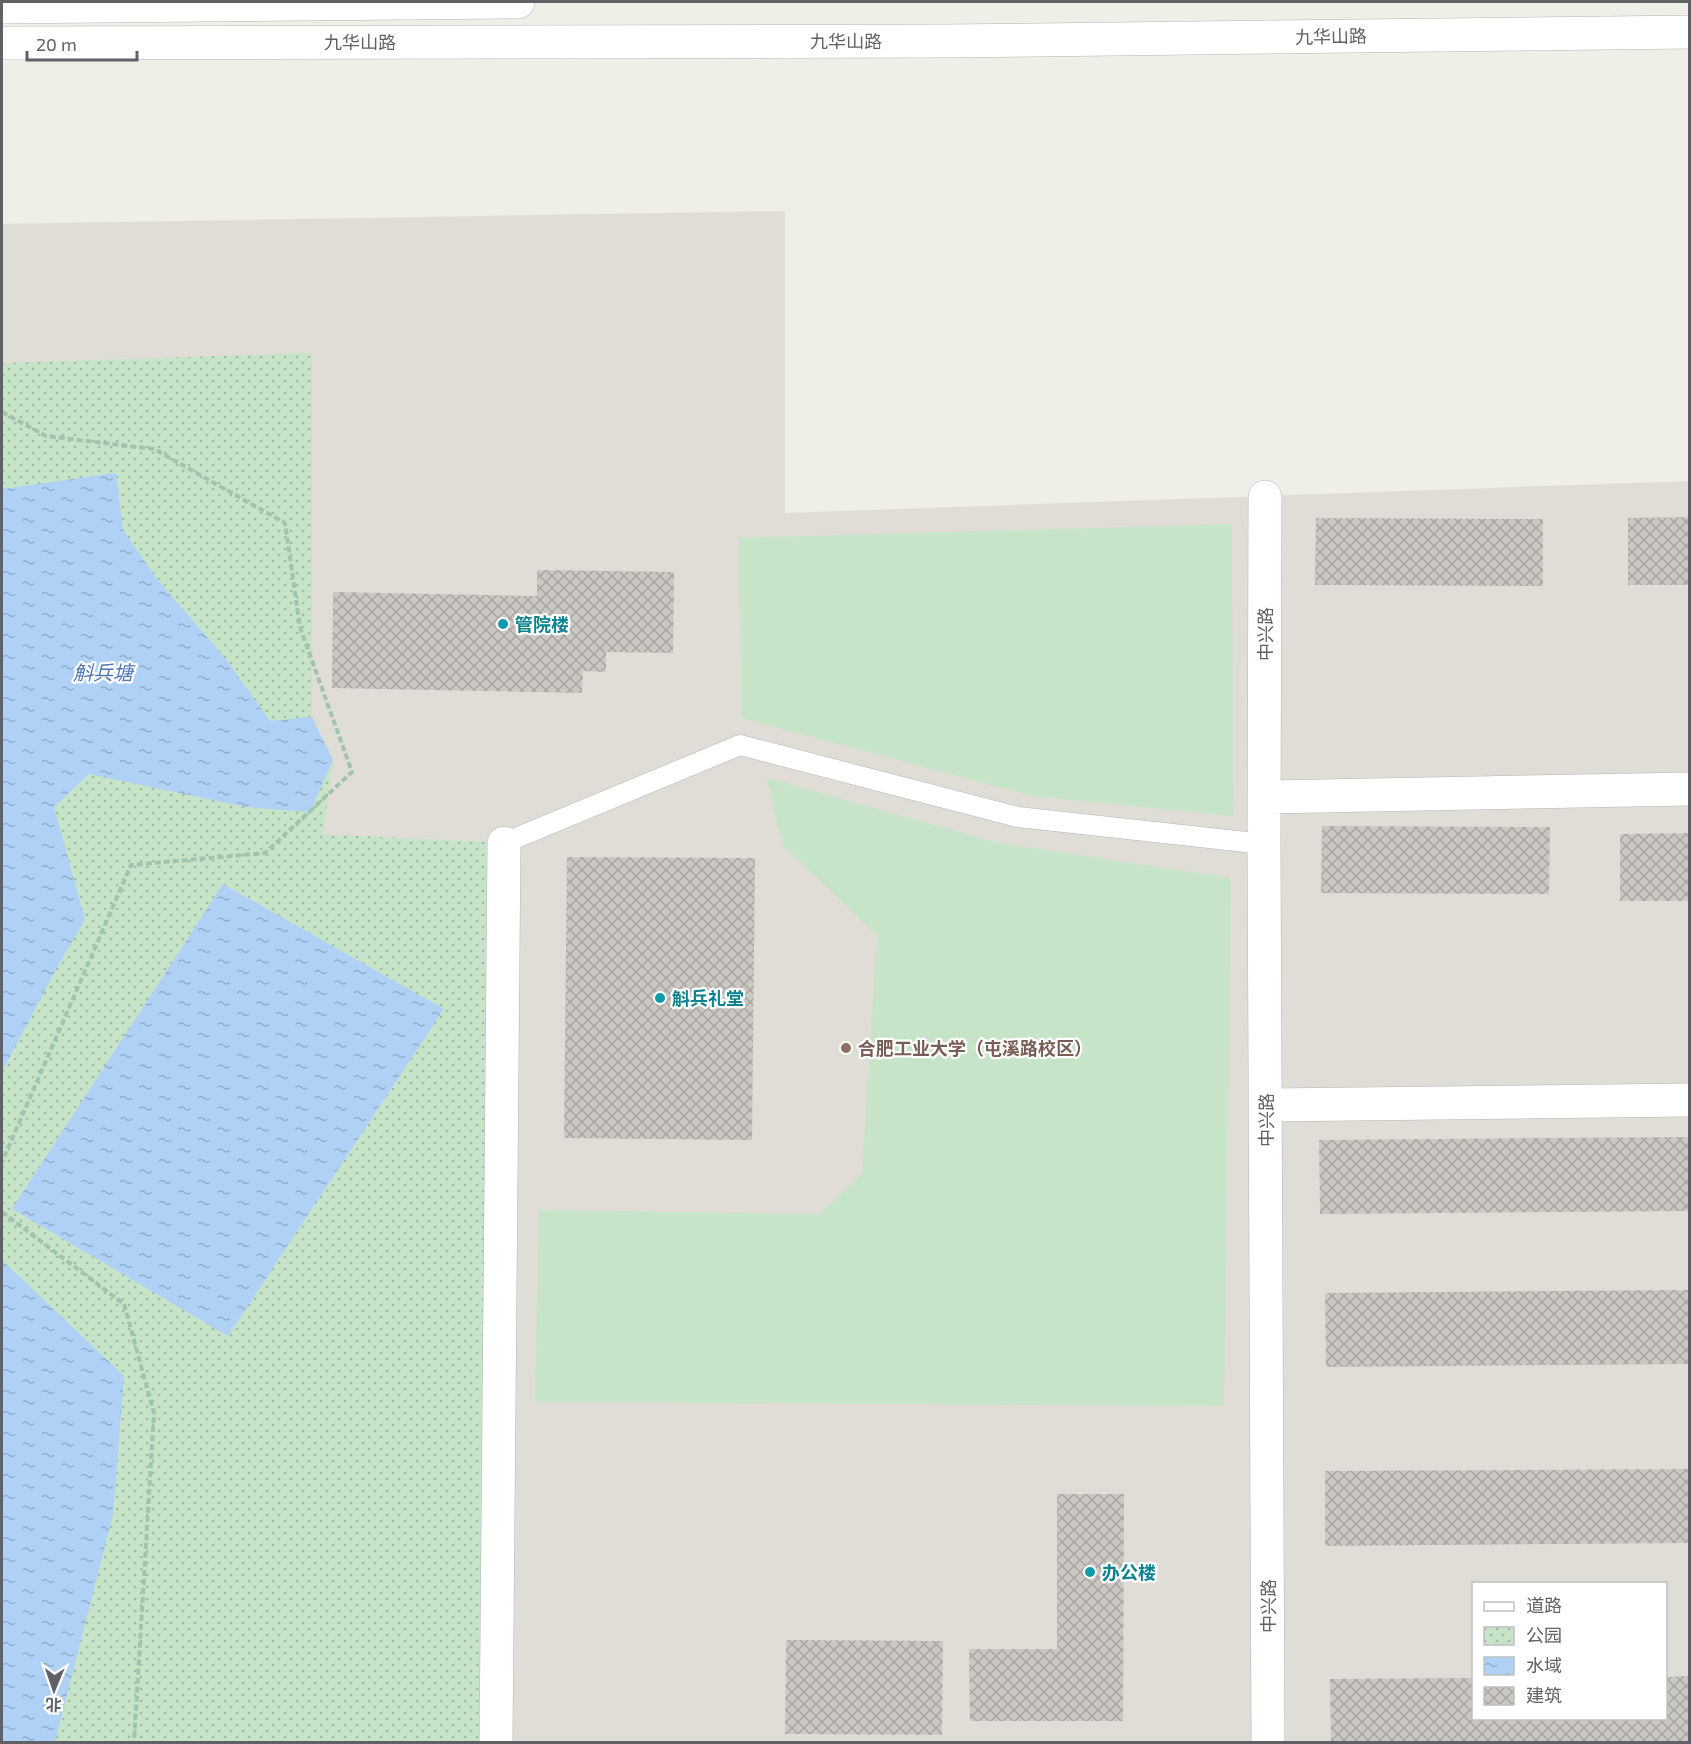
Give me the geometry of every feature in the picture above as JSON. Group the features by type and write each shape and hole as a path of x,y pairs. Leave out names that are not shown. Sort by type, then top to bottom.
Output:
{"street":[{"path":"2,7 518,2"},
{"name":"九华山路","path":"2,43 947,41 1689,32"},
{"name":"中兴路","path":"1265,497 1264,844 1268,1743"},
{"path":"1264,797 1689,789"},
{"path":"496,1743 504,843"},
{"path":"1266,1105 1689,1100"}],"lane":[{"path":"504,843 740,745 1018,817 1264,844"}],"path":[{"path":"2,412 46,436 154,449 285,523 300,627 352,772 265,853 131,865 2,1162"},
{"path":"2,1212 124,1304 154,1413 134,1743"}],"shaded area":[{"name":"合肥工业大学（屯溪路校区）","path":"785,211 785,513 1689,481 1689,1742 2,1742 2,224"}],"green space":[{"path":"312,353 312,717 333,760 323,834 504,843 496,1742 2,1742 2,363"},
{"path":"1232,524 1233,816 1032,796 741,718 739,538"},
{"path":"767,778 995,842 1231,878 1224,1406 535,1402 539,1210 819,1214 862,1174 877,935 782,845"}],"water":[{"name":"斛兵塘","path":"116,473 123,530 157,579 225,658 270,721 312,717 333,760 310,812 246,807 89,774 54,807 85,920 60,962 2,1072 2,489"},
{"path":"223,884 444,1009 228,1336 12,1209"},
{"path":"2,1260 124,1376 113,1515 55,1742 2,1742"}],"building":[{"path":"1690,517 1690,585 1628,585 1628,518"},
{"path":"1316,518 1543,519 1543,586 1315,585"},
{"name":"管院楼","path":"537,570 674,572 673,653 606,652 606,672 583,671 582,693 332,688 333,592 537,596"},
{"path":"1322,826 1550,827 1549,894 1321,893"},
{"path":"1690,833 1690,901 1620,901 1620,834"},
{"name":"斛兵礼堂","path":"567,857 755,858 752,1140 564,1138"},
{"path":"1690,1137 1690,1211 1320,1214 1319,1140"},
{"path":"1690,1290 1690,1364 1326,1367 1325,1293"},
{"path":"1690,1469 1690,1543 1325,1546 1325,1471"},
{"name":"办公楼","path":"1057,1494 1124,1494 1123,1721 970,1721 969,1649 1057,1649"},
{"path":"786,1640 943,1641 942,1735 785,1734"},
{"path":"1690,1676 1690,1742 1331,1742 1330,1679 1472,1678 1472,1720 1667,1720 1667,1677"}],"place":[{"name":"管院楼","path":"503,624"},
{"name":"斛兵礼堂","path":"660,998"},
{"name":"合肥工业大学（屯溪路校区）","path":"846,1048"},
{"name":"办公楼","path":"1090,1572"}]}
